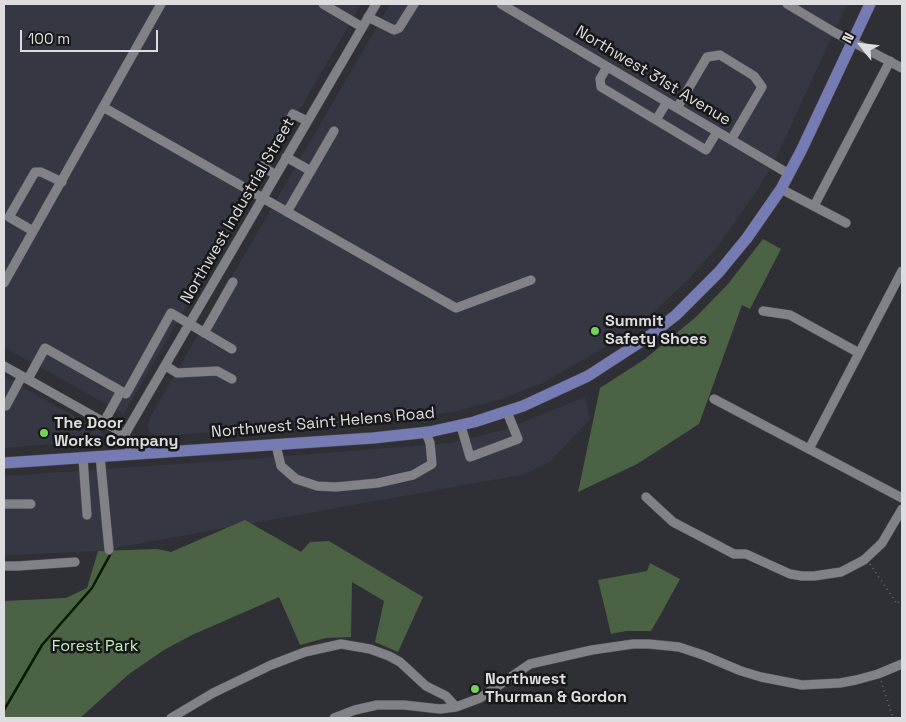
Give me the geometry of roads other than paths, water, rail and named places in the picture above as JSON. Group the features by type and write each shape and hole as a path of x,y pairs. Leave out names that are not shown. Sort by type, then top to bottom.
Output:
{"main road":[{"name":"Northwest Saint Helens Road","path":"4,463 426,433 461,426 507,412 556,392 588,376 648,337 676,315 727,262 764,215 789,174 870,4"}],"street":[{"path":"4,283 161,4"},
{"path":"322,4 362,27"},
{"name":"Northwest Industrial Street","path":"125,434 376,4"},
{"path":"368,17 394,30 399,28 414,4"},
{"name":"Northwest 31st Avenue","path":"501,4 789,174"},
{"path":"787,4 902,68"},
{"path":"677,108 708,57 720,55 754,76 762,88 731,140"},
{"path":"814,206 890,62"},
{"path":"607,67 600,79 601,87 706,150 717,132"},
{"path":"656,120 667,102"},
{"path":"103,107 456,308 531,280"},
{"path":"276,175 263,167 293,114 307,121"},
{"path":"287,212 334,131"},
{"path":"286,157 311,171"},
{"path":"33,231 9,217 34,172 41,172 62,182"},
{"path":"781,188 846,223"},
{"path":"809,449 902,271"},
{"path":"204,333 233,282"},
{"path":"763,311 790,315 859,353"},
{"path":"4,406 6,406 45,348 126,394 171,313 232,349"},
{"path":"4,366 125,434 132,453"},
{"path":"166,366 177,373 217,371 232,379"},
{"path":"104,422 121,391"},
{"path":"714,399 902,498"},
{"path":"461,426 470,456 518,439 507,412"},
{"path":"276,445 281,466 296,479 317,486 336,487 378,483 412,475 432,464 430,443 426,433"},
{"path":"100,456 109,550"},
{"path":"82,458 87,515"},
{"path":"646,497 673,522 734,554 749,555 790,574 814,576 842,572 866,558 882,543 902,509"},
{"path":"4,504 31,504"},
{"path":"4,566 75,562"},
{"path":"171,718 213,693 271,665 305,652 341,644 370,649 400,662 426,686 446,696 456,707"},
{"path":"334,718 355,710 377,705 404,705 440,709 456,707 480,698 530,664 592,650 633,644 679,647 761,678 793,684 840,684 878,674 902,664"}],"waterway":[{"path":"4,710 42,645 92,588 111,553"}],"place":[{"name":"Summit Safety Shoes","path":"595,331"},
{"name":"The Door Works Company","path":"44,433"},
{"name":"Northwest Thurman & Gordon","path":"475,689"}],"park label":[{"name":"Forest Park","path":"95,647"}]}
